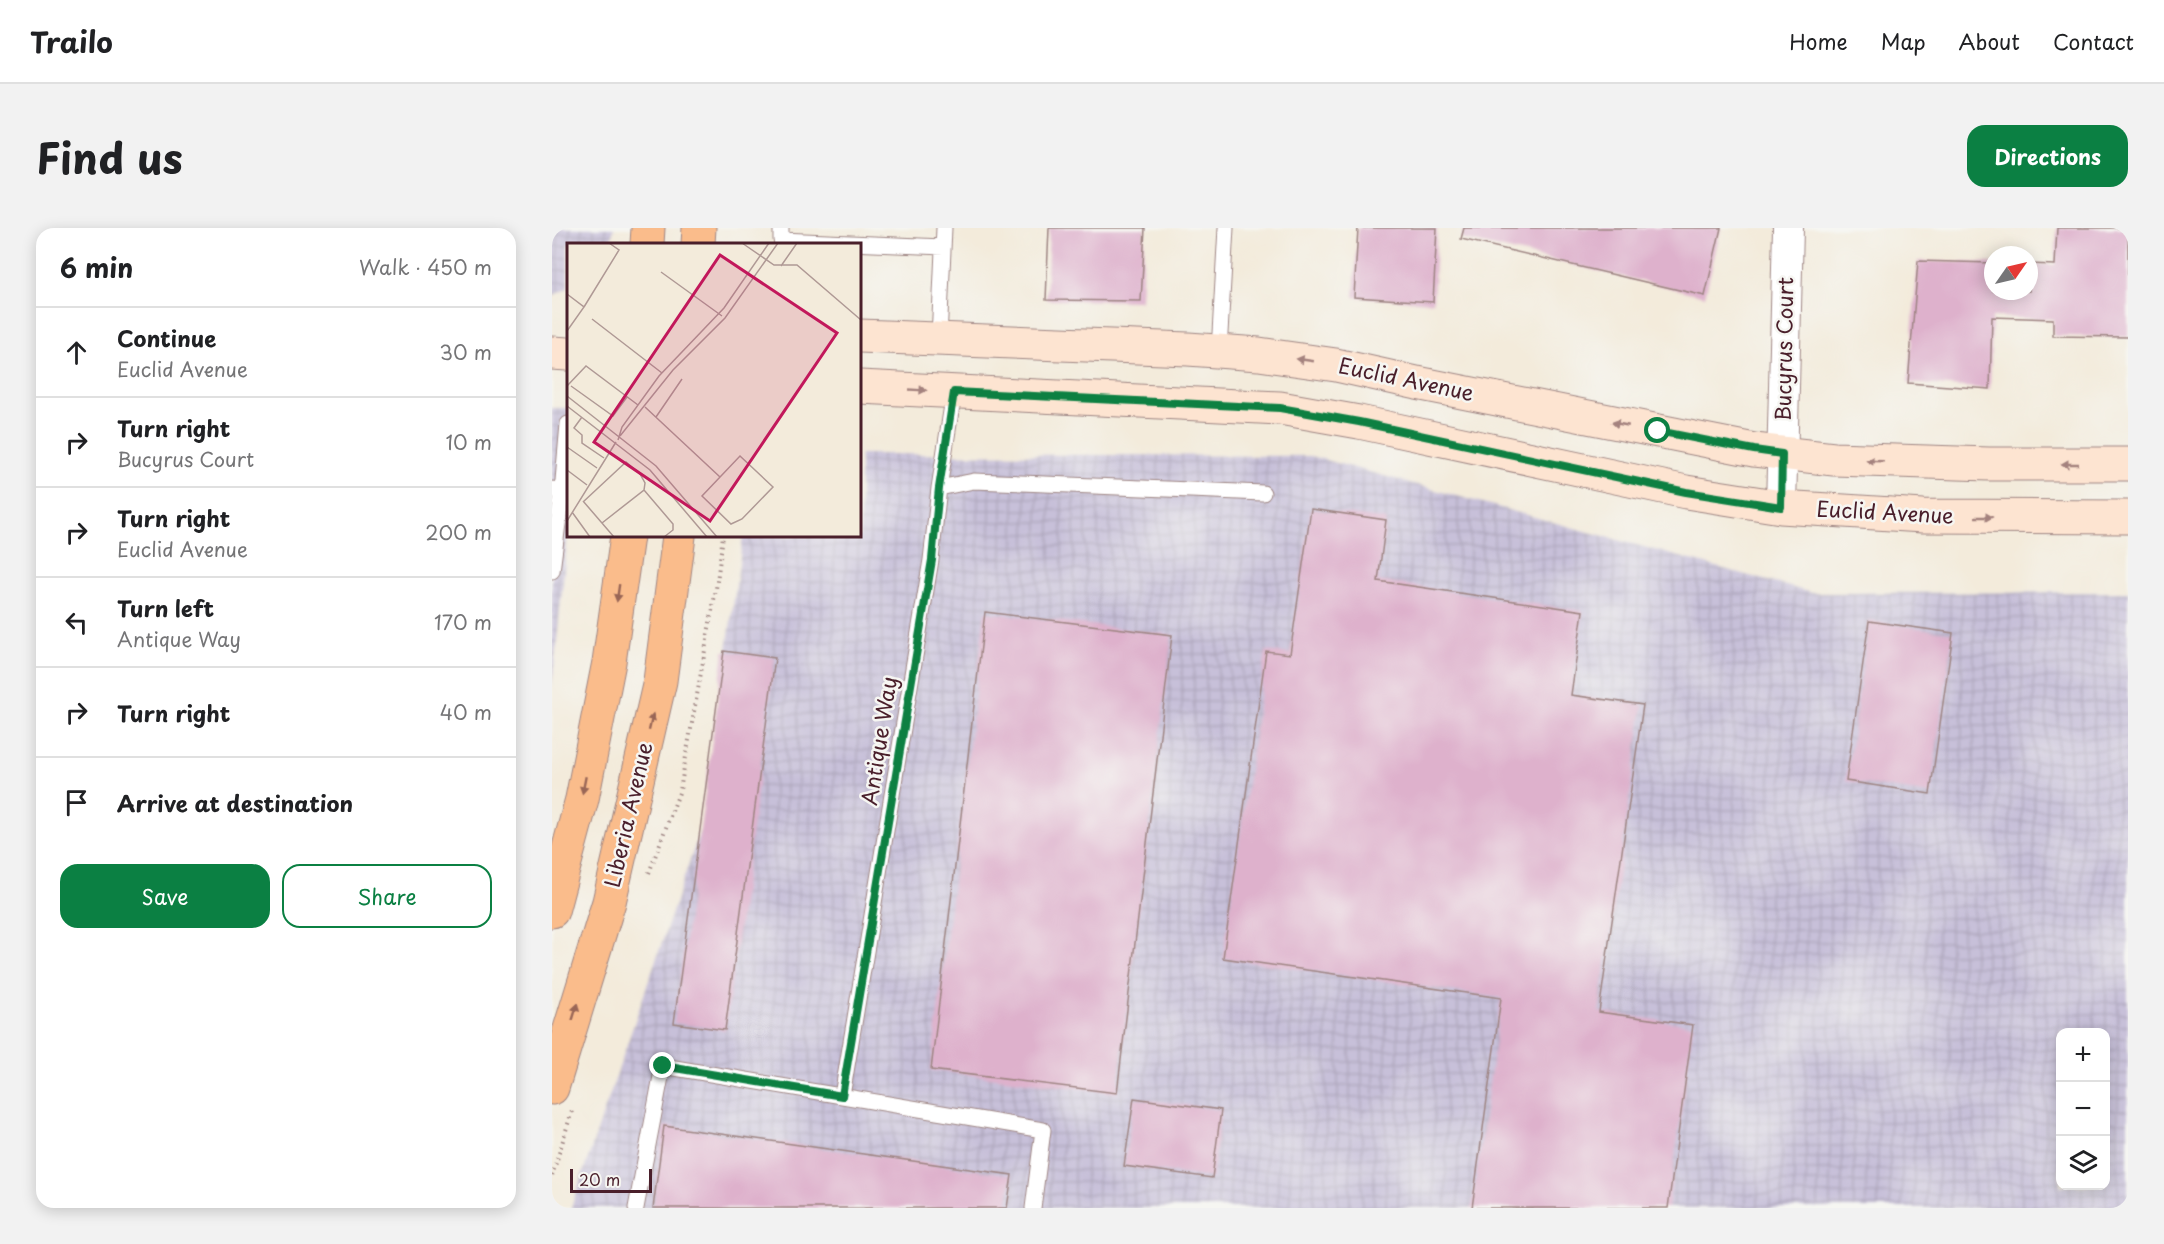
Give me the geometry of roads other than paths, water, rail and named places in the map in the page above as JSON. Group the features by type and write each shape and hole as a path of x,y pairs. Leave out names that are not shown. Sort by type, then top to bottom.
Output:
{"highway":[{"path":"647,243 648,228"},
{"path":"698,243 699,228"},
{"path":"552,911 582,799 609,662 627,537"},
{"name":"Liberia Avenue","path":"552,1088 609,902 660,681 679,537"}],"main road":[{"name":"Euclid Avenue","path":"861,336 1259,354 1336,365 1647,429 1782,454 1893,462 2128,464"},
{"path":"552,353 567,354"},
{"name":"Euclid Avenue","path":"861,387 1280,408 1359,422 1686,492 1781,507 1923,516 2128,517"}],"street":[{"name":"Bucyrus Court","path":"1781,507 1788,228"}],"lane":[{"path":"781,228 781,240 850,243"},
{"path":"939,339 944,228"},
{"path":"1219,351 1226,228"},
{"path":"861,243 943,247"},
{"name":"Antique Way","path":"842,1096 932,560 939,488 954,392"},
{"path":"552,571 557,490 567,430"},
{"path":"939,488 974,481 1263,493"},
{"path":"636,1208 663,1066 1043,1130 1033,1208"}]}
